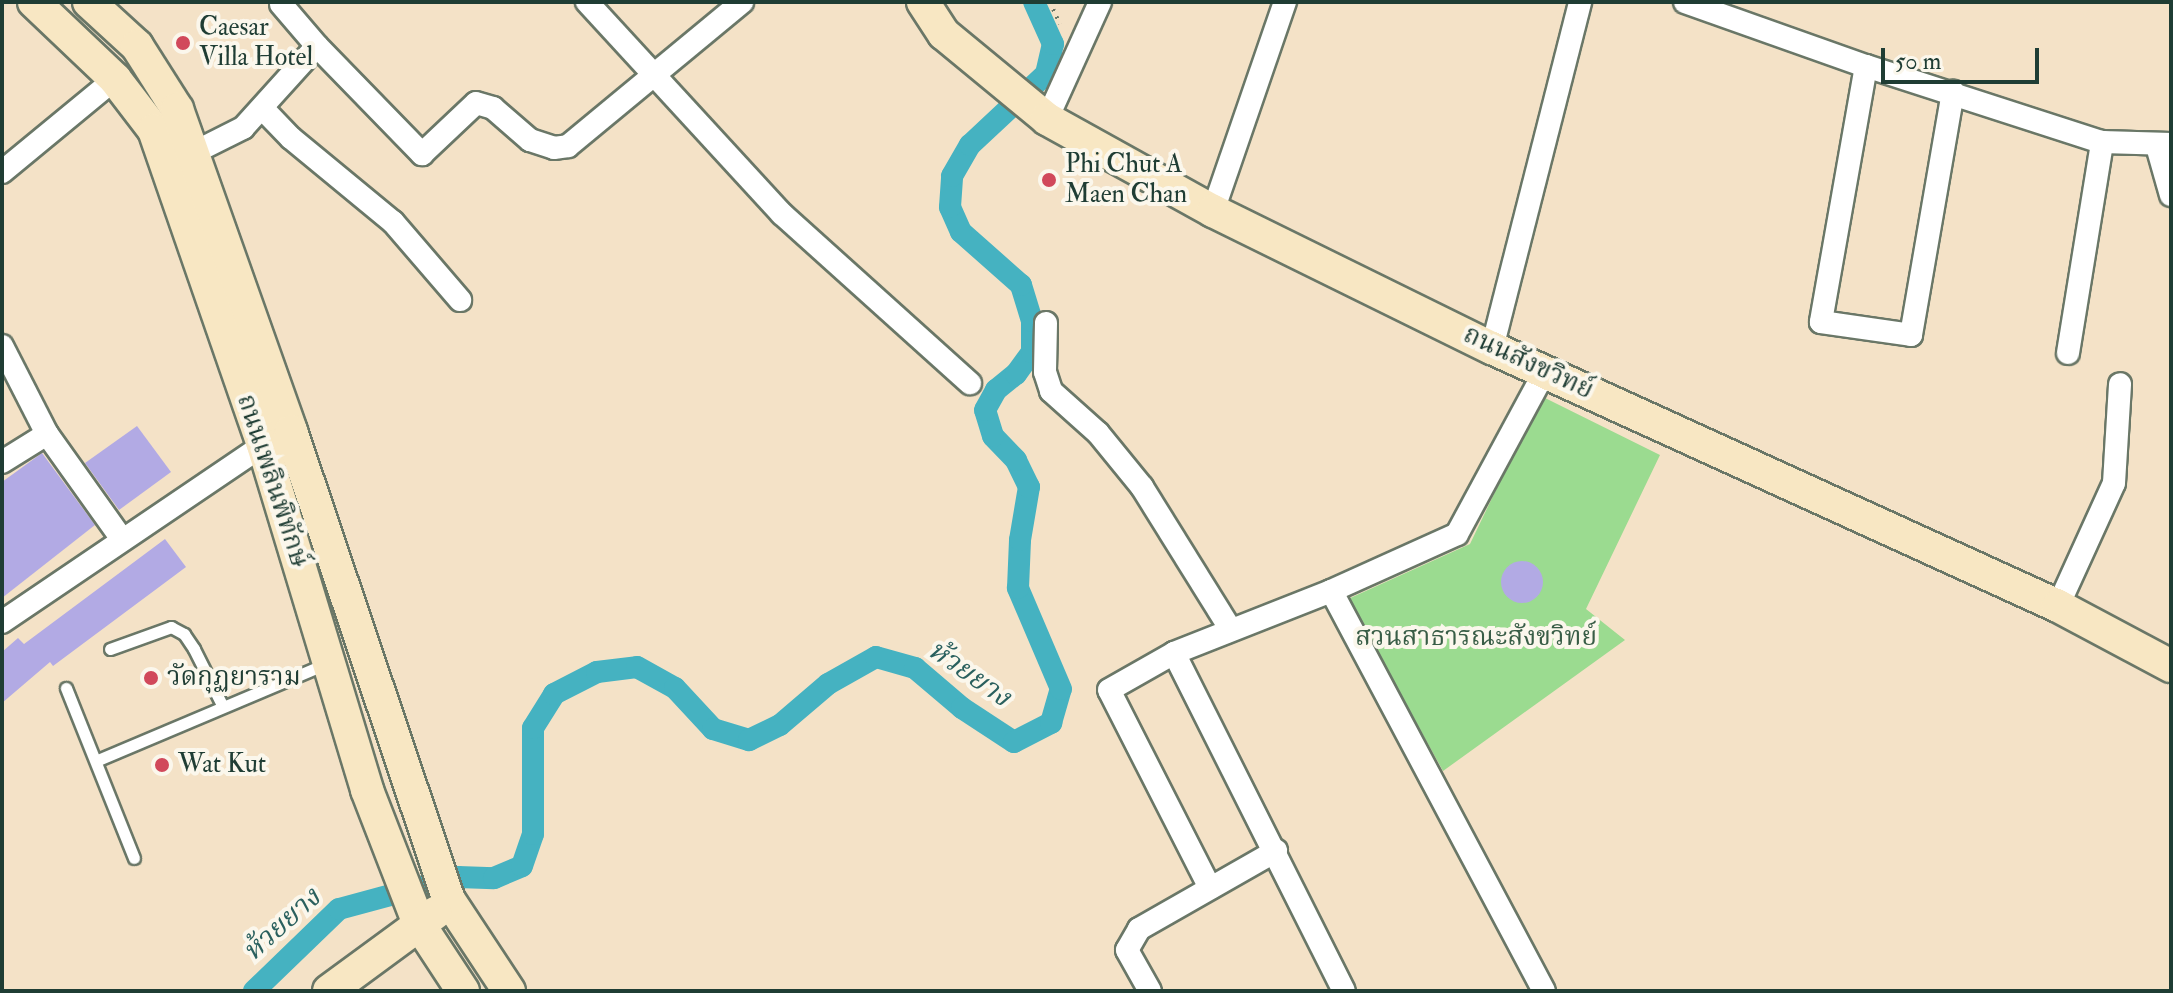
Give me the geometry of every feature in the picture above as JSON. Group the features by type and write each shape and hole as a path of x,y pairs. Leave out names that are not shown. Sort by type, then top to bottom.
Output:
{"main road":[{"name":"ถนนเพลินพิทักษ์","path":"34,2 115,79 154,130 263,445 367,790 419,924 463,991"},
{"name":"ถนนเพลินพิทักษ์","path":"89,2 137,46 177,109 291,431 450,901 509,991"},
{"name":"ถนนสังขวิทย์","path":"923,2 944,34 1047,119 1213,211 1492,348 2058,606 2171,666"},
{"path":"329,991 450,901"}],"street":[{"path":"587,2 782,214 970,383"},
{"path":"281,4 317,46 422,154 476,103 493,108 530,140 554,148 568,146 742,2"},
{"path":"1047,119 1100,2"},
{"path":"1213,211 1285,2"},
{"path":"1492,348 1580,2"},
{"path":"1685,2 1866,66 2102,142 2164,145 2171,195"},
{"path":"193,153 243,128 317,46"},
{"path":"1866,66 1821,322 1911,335 1953,92"},
{"path":"2,172 115,79"},
{"path":"263,109 291,138 393,222 460,300"},
{"path":"2068,353 2102,142"},
{"path":"1046,323 1045,372 1051,391 1098,433 1142,487 1231,630"},
{"path":"2,346 47,434 122,539"},
{"path":"1210,888 1109,690 1174,653 1331,591 1457,534 1545,371"},
{"path":"2058,606 2114,483 2120,384"},
{"path":"2,462 47,434"},
{"path":"2,622 263,445"},
{"path":"1331,591 1544,991"},
{"path":"1174,653 1344,991"},
{"path":"1150,991 1127,950 1139,929 1276,851"}],"lane":[{"path":"110,649 171,627 184,634 194,649 222,705"},
{"path":"98,760 328,662"},
{"path":"66,688 98,760 134,858"}],"path":[{"path":"1050,2 1060,24"}],"green space":[{"name":"สวนสาธารณะสังขวิทย์","path":"1541,396 1660,455 1586,609 1625,640 1443,771 1348,599 1470,544"}],"building":[{"path":"137,426 171,472 119,510 85,463"},
{"path":"42,453 95,525 2,598 2,482"},
{"path":"165,539 186,567 53,666 50,662 2,703 2,652 18,638 24,644"},
{"path":"1522,561 1537,567 1543,582 1537,597 1522,603 1507,597 1501,582 1507,567"}],"waterway":[{"name":"ห้วยยาง","path":"254,991 339,909 458,877 494,878 522,866 533,834 533,728 554,694 597,672 637,667 675,688 713,729 749,740 780,725 828,684 876,657 915,668 962,708 1014,742 1051,723 1061,689 1018,588 1020,540 1029,487 1016,460 993,436 985,410 996,390 1016,374 1032,352 1032,321 1021,285 961,232 950,207 952,176 970,145 1046,74 1053,44 1034,2"}],"place":[{"name":"Caesar Villa Hotel","path":"183,43"},
{"name":"Phi Chut A Maen Chan","path":"1049,180"},
{"name":"วัดกุฏยาราม","path":"151,678"},
{"name":"Wat Kut","path":"162,765"}]}
